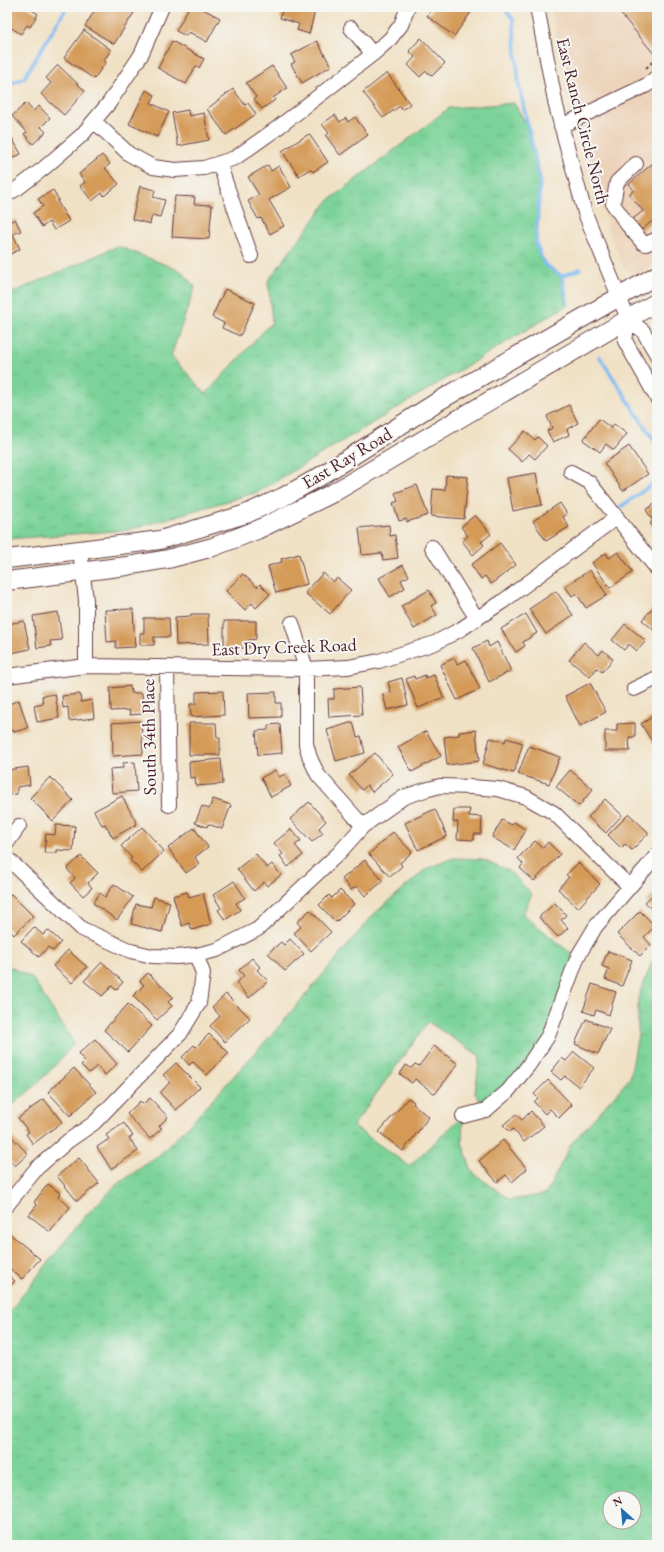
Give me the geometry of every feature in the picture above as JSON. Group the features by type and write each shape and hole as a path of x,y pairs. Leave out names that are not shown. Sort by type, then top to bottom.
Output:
{"main road":[{"name":"East Ray Road","path":"7,581 83,572 168,559 213,546 257,530 333,493 624,308 657,275"},
{"name":"East Ray Road","path":"7,559 160,540 246,514 319,477 437,402 624,308 657,302"}],"street":[{"path":"7,194 18,188 44,168 82,134 109,103 141,55 162,7"},
{"name":"East Ranch Circle North","path":"537,7 556,106 585,213 624,308"},
{"path":"94,120 129,154 154,167 175,170 204,168 235,158 276,129 373,54 390,39 401,25 407,10"},
{"path":"351,28 373,54"},
{"path":"561,126 647,85 657,77"},
{"path":"220,163 251,256"},
{"path":"636,164 617,182 613,204 643,243 646,244 657,239"},
{"path":"624,308 643,331 657,356"},
{"path":"624,308 625,341 657,398"},
{"path":"572,472 589,482 657,569"},
{"name":"East Dry Creek Road","path":"7,676 86,666 306,669 348,667 379,661 435,643 477,619 617,517"},
{"path":"432,547 477,619"},
{"path":"80,550 86,600 86,666"},
{"path":"292,624 306,669 306,744 310,758 318,775 363,826"},
{"name":"South 34th Place","path":"167,668 169,805"},
{"path":"634,689 657,678"},
{"path":"7,858 82,929 131,952 152,956 177,957 196,955 217,950 258,930 339,853 363,826 404,797 440,786 471,787 498,789 526,797 554,813 629,886"},
{"path":"7,843 19,826"},
{"path":"463,1116 486,1110 508,1091 528,1066 548,1036 578,956 596,926 657,855"},
{"path":"7,1205 37,1168 68,1141 94,1123 180,1034 199,1003 203,973 196,955"}],"path":[{"path":"646,68 657,58"}],"shaded area":[{"path":"551,7 657,7 657,262 641,272 632,272 623,266 609,231 585,135 568,95"}],"green space":[{"path":"514,103 529,128 540,179 536,244 544,263 562,276 566,306 258,492 128,530 7,539 7,295 118,246 181,271 195,287 171,356 206,394 272,322 268,281 328,201 449,108"},
{"path":"453,858 483,859 509,871 532,894 523,914 568,951 578,956 548,1036 486,1110 475,1093 480,1056 428,1022 353,1126 409,1166 463,1116 462,1142 472,1172 510,1200 546,1194 571,1144 630,1078 638,1035 638,998 652,962 657,957 657,1545 7,1545 7,1315 85,1216 115,1186 160,1154 190,1124 275,1031 374,914 426,869"},
{"path":"7,965 32,978 74,1043 42,1079 7,1110"}],"building":[{"path":"7,7 27,7 38,14 30,27 27,25 21,34 7,25"},
{"path":"97,7 137,8 114,44 85,26"},
{"path":"189,7 199,7 220,18 207,42 189,32 186,36 176,31"},
{"path":"283,7 316,7 309,34 297,30 299,24 280,18"},
{"path":"434,7 467,7 472,11 454,36 427,16"},
{"path":"615,7 657,7 657,53 655,55"},
{"path":"84,30 111,50 104,60 106,62 94,79 64,58"},
{"path":"421,38 445,63 432,76 426,71 420,77 408,65 415,57 409,51"},
{"path":"172,41 204,59 199,68 196,66 186,84 158,68"},
{"path":"317,41 331,66 302,83 291,64 295,62 291,55"},
{"path":"58,65 85,91 64,115 41,94 51,83 46,78"},
{"path":"272,66 287,88 273,98 275,100 262,109 254,99 256,97 246,83"},
{"path":"387,73 410,104 402,110 400,106 383,118 363,92"},
{"path":"233,89 245,105 248,103 256,114 226,135 207,109"},
{"path":"146,90 155,95 151,103 169,112 157,137 129,124"},
{"path":"26,103 33,111 39,106 50,118 41,127 46,132 33,144 24,134 27,132 12,116"},
{"path":"188,110 189,116 204,113 209,140 178,146 172,113"},
{"path":"335,115 340,122 346,118 348,122 355,117 368,135 340,155 326,136 329,133 322,124"},
{"path":"7,129 21,154 7,161"},
{"path":"309,134 328,162 313,172 310,169 299,176 282,151"},
{"path":"102,155 110,164 105,168 119,184 104,196 102,193 92,201 80,186 85,182 79,174"},
{"path":"654,162 657,165 657,217 638,233 629,222 643,211 629,194 634,190 629,184"},
{"path":"268,165 271,171 279,166 291,187 269,200 284,226 270,234 261,218 258,219 248,201 259,195 248,177"},
{"path":"140,186 155,190 153,197 165,200 160,217 152,215 150,224 132,219"},
{"path":"53,190 59,200 57,201 69,221 54,230 49,222 42,227 33,213 43,206 38,199"},
{"path":"175,196 195,197 194,204 212,205 209,239 172,237"},
{"path":"15,219 21,231 13,234 20,249 7,256 7,223"},
{"path":"225,289 255,303 240,336 222,328 224,323 212,317"},
{"path":"569,405 578,423 567,429 569,435 553,442 547,431 552,428 547,416"},
{"path":"599,419 611,428 614,424 627,434 614,450 606,444 600,452 583,440"},
{"path":"525,431 535,440 538,437 547,446 535,459 529,454 522,462 508,449"},
{"path":"629,446 648,474 623,491 604,463"},
{"path":"536,473 542,505 513,511 507,478"},
{"path":"446,475 468,477 464,519 431,516 433,489 445,490"},
{"path":"417,485 428,515 407,522 406,519 399,521 393,503 398,501 395,493"},
{"path":"657,502 657,532 650,523 653,521 646,510"},
{"path":"560,503 567,514 563,517 569,527 546,541 533,521"},
{"path":"475,515 491,534 481,542 484,545 473,555 462,541 468,536 461,527"},
{"path":"389,525 390,536 395,535 398,558 383,560 382,553 362,555 359,528"},
{"path":"500,543 516,565 491,584 485,576 481,579 471,565"},
{"path":"618,552 633,572 610,588 592,563 606,553 609,558"},
{"path":"299,554 307,584 276,593 268,566 282,562 281,559"},
{"path":"403,565 409,576 401,580 405,588 390,597 379,578"},
{"path":"590,570 607,595 586,608 576,593 572,596 565,586"},
{"path":"323,573 333,582 337,578 351,590 330,614 305,593"},
{"path":"243,574 257,587 260,584 270,594 256,608 252,603 245,610 226,591"},
{"path":"429,590 436,603 431,606 437,615 414,629 401,606"},
{"path":"556,591 573,615 546,634 529,609"},
{"path":"657,603 657,633 642,620"},
{"path":"133,609 135,647 116,648 116,641 107,642 105,610"},
{"path":"58,612 62,640 50,641 51,646 37,648 33,616"},
{"path":"191,614 208,614 209,644 176,645 175,617 191,616"},
{"path":"526,614 537,633 523,642 525,646 516,652 501,629"},
{"path":"144,618 169,618 170,637 154,637 154,645 140,645 140,633 144,633"},
{"path":"24,621 30,649 7,654 7,624"},
{"path":"224,621 256,621 256,639 249,640 249,648 224,648"},
{"path":"625,624 646,641 637,651 629,644 624,650 612,640"},
{"path":"487,641 489,647 497,642 511,671 489,682 473,648"},
{"path":"584,642 599,655 603,650 613,659 602,672 597,668 590,677 569,660"},
{"path":"454,658 457,664 466,660 480,689 457,700 440,665"},
{"path":"425,675 426,678 434,675 444,698 418,708 406,679 414,676 415,679"},
{"path":"402,678 408,705 387,710 383,694 391,692 388,682"},
{"path":"590,683 606,712 580,726 565,696"},
{"path":"130,686 131,693 142,693 143,714 130,715 129,710 111,711 110,688"},
{"path":"360,687 362,715 329,717 328,699 334,699 334,689"},
{"path":"223,691 224,715 191,717 190,704 196,704 196,692"},
{"path":"276,692 276,703 281,703 281,717 249,718 248,693"},
{"path":"55,694 59,718 37,722 34,706 43,704 42,696"},
{"path":"80,694 81,702 92,700 94,718 69,721 68,707 63,708 62,696"},
{"path":"7,697 9,704 19,700 28,728 14,732 13,730 7,731"},
{"path":"657,714 657,749 641,724"},
{"path":"141,721 143,754 113,756 112,723"},
{"path":"353,722 357,737 361,736 365,753 336,761 327,730"},
{"path":"189,723 216,723 217,738 220,738 220,755 189,755"},
{"path":"635,723 635,737 629,737 630,751 605,751 605,731 617,731 617,724"},
{"path":"280,724 282,753 258,755 256,731 268,730 268,725"},
{"path":"476,730 479,761 447,765 444,737 459,735 459,732"},
{"path":"426,731 441,756 412,772 398,747"},
{"path":"490,738 505,742 506,738 523,743 514,773 483,764"},
{"path":"529,746 560,757 549,784 518,774"},
{"path":"375,753 393,774 372,792 367,785 362,790 349,775"},
{"path":"221,759 223,784 196,786 195,777 190,778 189,762"},
{"path":"135,762 137,791 112,793 110,769 123,768 123,763"},
{"path":"28,767 30,785 17,787 17,794 7,795 7,770"},
{"path":"275,770 279,777 285,774 291,786 271,797 261,778"},
{"path":"570,770 593,789 579,806 556,787"},
{"path":"50,777 73,800 53,821 30,798"},
{"path":"122,796 137,824 113,838 105,824 102,825 94,811"},
{"path":"213,799 231,805 222,829 208,824 207,827 195,823 202,806 209,809"},
{"path":"605,799 622,815 606,833 588,817"},
{"path":"309,802 326,821 319,828 323,833 312,842 290,819"},
{"path":"435,809 447,836 418,850 405,823"},
{"path":"454,809 470,809 469,816 482,817 481,834 474,834 474,840 457,839 458,822 453,822"},
{"path":"629,814 649,833 632,850 625,844 621,848 608,835"},
{"path":"502,820 512,825 514,822 526,830 514,850 492,837"},
{"path":"56,825 75,826 73,851 57,850 57,853 44,853 46,834 55,835"},
{"path":"142,827 164,851 142,872 130,860 132,858 121,846"},
{"path":"194,828 208,847 195,857 199,864 186,873 168,848"},
{"path":"291,829 301,841 295,845 303,855 288,867 280,856 283,854 274,843"},
{"path":"393,832 412,852 400,863 402,866 390,877 369,854"},
{"path":"535,841 543,848 548,842 560,854 534,881 520,868 523,864 518,858"},
{"path":"256,854 267,868 272,864 281,875 267,886 264,882 254,891 237,869"},
{"path":"81,856 98,873 88,883 92,888 83,896 70,883 75,878 67,869"},
{"path":"365,860 383,881 365,896 357,886 351,890 342,879"},
{"path":"578,863 600,884 578,908 558,889 569,877 566,875"},
{"path":"234,881 245,898 236,903 240,910 225,920 218,910 221,908 213,895"},
{"path":"114,884 133,897 117,920 93,903 100,893 105,897"},
{"path":"340,890 354,904 336,922 319,905 329,895 332,898"},
{"path":"187,892 189,897 203,893 211,924 192,930 189,923 182,926 173,896"},
{"path":"655,893 657,895 657,915 645,902"},
{"path":"11,894 33,916 14,935 7,928 7,898"},
{"path":"154,897 170,902 162,932 131,924 136,904 151,907"},
{"path":"555,903 566,915 561,920 568,928 558,937 539,917"},
{"path":"310,910 331,932 311,951 294,933 301,927 297,922"},
{"path":"640,911 655,926 644,937 651,945 640,956 617,934"},
{"path":"34,927 43,935 48,930 61,942 53,951 48,947 39,957 21,941"},
{"path":"290,939 304,954 285,971 268,953 281,942 284,945"},
{"path":"68,950 87,967 72,983 53,966"},
{"path":"608,951 632,960 622,986 605,979 609,969 602,966"},
{"path":"252,958 260,967 257,970 268,981 249,998 236,983 244,976 239,970"},
{"path":"102,962 123,982 116,990 112,986 102,996 84,981"},
{"path":"148,973 173,997 168,1002 172,1006 157,1020 133,996 144,985 140,981"},
{"path":"592,984 616,992 609,1015 596,1010 594,1015 583,1011"},
{"path":"226,994 250,1018 225,1042 210,1026 220,1016 212,1007"},
{"path":"128,1004 152,1026 128,1052 104,1030"},
{"path":"586,1019 610,1029 598,1054 575,1044"},
{"path":"209,1034 229,1053 207,1075 193,1062 189,1065 182,1057 194,1045 196,1047"},
{"path":"95,1039 117,1064 105,1075 97,1066 89,1073 81,1065 85,1061 78,1054"},
{"path":"434,1046 458,1064 435,1094 415,1079 412,1083 400,1074 406,1065 411,1068 415,1064 419,1066"},
{"path":"574,1052 594,1068 579,1087 565,1076 561,1080 551,1072 562,1058 566,1061"},
{"path":"176,1063 200,1087 176,1110 160,1093 170,1082 163,1075"},
{"path":"74,1068 96,1092 70,1116 48,1092"},
{"path":"548,1080 572,1105 559,1118 550,1109 545,1114 534,1102 538,1098 534,1094"},
{"path":"150,1098 168,1117 159,1126 162,1128 150,1139 127,1114 140,1101 143,1104"},
{"path":"408,1098 429,1117 403,1151 379,1132"},
{"path":"44,1099 62,1122 33,1144 26,1134 29,1132 18,1118"},
{"path":"531,1111 544,1126 524,1142 513,1129 510,1132 503,1125 516,1114 522,1120"},
{"path":"124,1123 133,1136 129,1138 138,1151 111,1169 97,1147 109,1139 106,1135"},
{"path":"7,1132 28,1154 15,1166 7,1157"},
{"path":"503,1140 527,1169 512,1182 506,1175 497,1182 479,1161"},
{"path":"79,1158 99,1183 77,1201 57,1176"},
{"path":"48,1184 60,1193 58,1197 70,1207 50,1232 29,1215 37,1205 34,1202"},
{"path":"10,1234 40,1259 22,1279 7,1266 7,1237"},
{"path":"7,1274 15,1281 7,1289"}],"waterway":[{"path":"7,85 24,78 67,7"},
{"path":"503,7 513,19 519,86 540,179 536,244 544,264 562,276 568,305"},
{"path":"562,276 580,269"},
{"path":"599,356 657,445"},
{"path":"619,508 657,481"}]}
